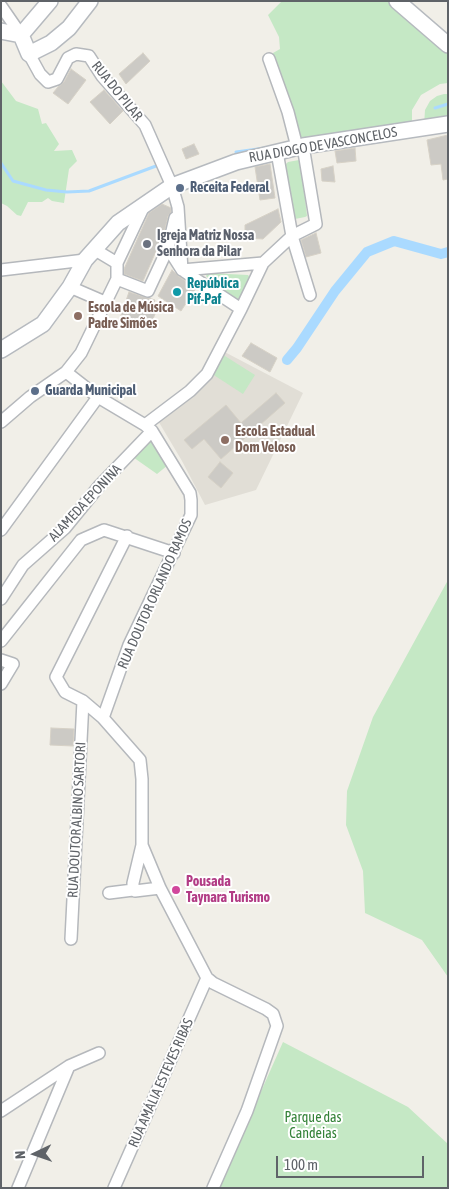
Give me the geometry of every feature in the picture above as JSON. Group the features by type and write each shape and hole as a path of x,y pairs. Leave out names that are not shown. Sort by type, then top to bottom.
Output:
{"street":[{"path":"21,35 50,1"},
{"path":"1,6 21,35 29,54 51,43 69,28 90,1"},
{"path":"397,1 448,45"},
{"path":"1,31 21,35"},
{"name":"RUA DO PILAR","path":"29,54 40,74 48,82 57,79 68,58 76,54 89,56 102,76 145,125 172,186"},
{"path":"182,270 263,263 292,236 316,224 300,147 269,59"},
{"name":"RUA DIOGO DE VASCONCELOS","path":"1,350 43,324 70,287 85,260 118,223 172,186 236,162 277,152 448,124"},
{"path":"277,152 292,236 310,296"},
{"path":"172,186 178,207 182,270"},
{"path":"1,422 30,397 66,372 81,353 118,278 117,263 142,207 148,203"},
{"path":"118,278 148,292 168,248 178,207"},
{"path":"168,248 182,270 241,309"},
{"path":"1,270 85,260 97,251 117,263"},
{"name":"ALAMEDA EPONINA","path":"1,599 23,565 65,528 149,428 207,374 263,263"},
{"path":"70,287 107,303"},
{"path":"66,372 98,397 149,428"},
{"path":"1,530 98,397"},
{"name":"RUA DOUTOR ORLANDO RAMOS","path":"103,718 129,645 191,514 190,493 149,428"},
{"path":"1,641 82,540 104,530 174,553"},
{"path":"127,536 56,677 65,692 83,701 103,718 140,760 142,779 142,845 133,890"},
{"path":"1,660 13,664 1,684"},
{"name":"RUA DOUTOR ALBINO SARTORI","path":"71,939 83,701"},
{"path":"142,845 160,888 207,978 213,983 266,1008 273,1014 277,1026 247,1111 213,1188"},
{"path":"110,893 160,888"},
{"name":"RUA AMÁLIA ESTEVES RIBAS","path":"114,1188 207,978"},
{"path":"1,1111 69,1066 98,1053"},
{"path":"18,1188 69,1066"}],"shaded area":[{"name":"Escola Estadual Dom Veloso","path":"217,348 303,393 256,490 205,505 157,419 157,413 162,404 202,374"}],"green space":[{"path":"282,1 388,1 448,49 448,83 440,84 421,95 412,110 412,126 292,146 297,120 294,122 274,59 273,53 280,49 279,37 268,15"},
{"path":"1,81 16,101 38,109 42,124 46,123 59,144 54,151 72,150 77,161 69,169 64,203 52,201 48,198 42,202 28,202 21,216 1,203"},
{"path":"448,94 448,121 424,125 425,110 430,101"},
{"path":"299,160 301,162 307,216 295,219 292,217 286,164"},
{"path":"208,273 248,275 251,279 236,305 206,276"},
{"path":"217,351 255,375 243,394 206,370"},
{"path":"151,434 168,465 157,474 130,455"},
{"path":"448,580 448,977 422,940 365,913 363,871 346,825 347,791 373,717"},
{"name":"Parque das Candeias","path":"283,1042 408,1107 448,1144 448,1188 218,1188"}],"building":[{"path":"143,53 150,61 126,84 119,74"},
{"path":"71,69 86,80 68,104 53,93 64,82"},
{"path":"104,90 123,111 110,124 90,102"},
{"path":"448,135 448,179 443,180 441,164 431,165 427,140"},
{"path":"194,144 199,154 186,159 182,149"},
{"path":"355,148 356,161 337,163 335,151"},
{"path":"270,164 275,198 260,200 255,167"},
{"path":"333,166 335,182 322,181 321,169"},
{"name":"Igreja Matriz Nossa Senhora da Pilar","path":"162,204 171,208 171,212 143,281 124,274 124,269 149,213"},
{"path":"278,209 281,222 263,239 245,238 245,225"},
{"path":"316,233 321,253 306,257 301,240"},
{"name":"República Pif-Paf","path":"172,270 196,288 181,311 158,296"},
{"path":"129,292 155,300 150,312 155,314 149,329 120,318"},
{"path":"251,343 277,358 270,372 242,356"},
{"path":"276,393 285,403 221,459 204,439 192,449 184,440 226,405 241,423"},
{"path":"220,462 233,473 221,488 208,477"},
{"path":"51,728 74,729 73,746 50,745"}],"waterway":[{"path":"435,108 448,104"},
{"path":"236,152 265,148"},
{"path":"1,163 13,181 46,190 67,192 89,191 156,166"},
{"path":"287,360 335,291 367,252 394,241 441,254 448,252"}],"place":[{"name":"Receita Federal","path":"180,188"},
{"name":"Igreja Matriz Nossa Senhora da Pilar","path":"147,244"},
{"name":"República Pif-Paf","path":"177,292"},
{"name":"Escola de Música Padre Simões","path":"78,316"},
{"name":"Guarda Municipal","path":"35,391"},
{"name":"Escola Estadual Dom Veloso","path":"225,440"},
{"name":"Pousada Taynara Turismo","path":"176,890"}]}
